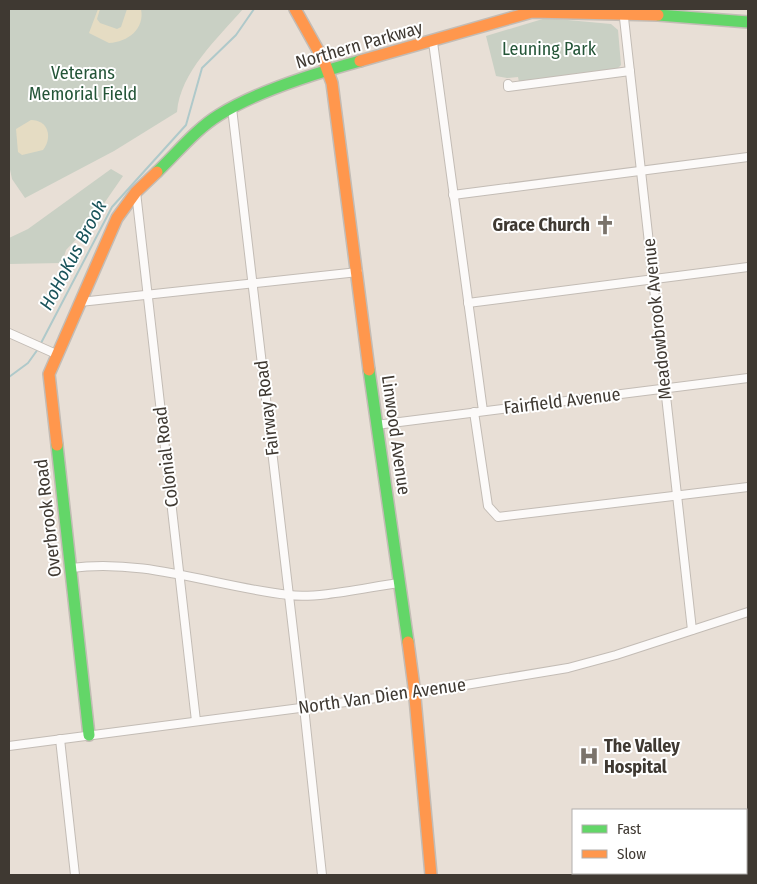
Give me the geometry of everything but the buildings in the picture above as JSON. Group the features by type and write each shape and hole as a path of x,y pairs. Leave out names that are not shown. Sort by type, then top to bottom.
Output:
{"street":[{"name":"Linwood Avenue","path":"295,9 328,70 332,82 358,272 376,425 414,693 431,875"},
{"name":"Northern Parkway","path":"80,302 117,218 136,192 206,124 232,108 279,87 328,70 433,42 532,12 624,11 748,22"},
{"name":"Meadowbrook Avenue","path":"624,11 640,171 692,630"},
{"path":"433,42 468,303 488,506 498,517 748,487"},
{"path":"508,84 508,87 630,71"},
{"name":"Fairway Road","path":"232,108 322,875"},
{"path":"453,195 748,157"},
{"name":"Colonial Road","path":"136,192 196,721"},
{"path":"468,303 748,267"},
{"path":"80,302 358,272"},
{"name":"Overbrook Road","path":"80,302 51,352 49,382 90,735"},
{"path":"9,333 51,352"},
{"name":"Fairfield Avenue","path":"376,425 748,378"},
{"path":"71,568 121,565 299,596 399,583"},
{"name":"North Van Dien Avenue","path":"9,746 414,693 568,668 616,655 748,612"},
{"path":"60,739 75,875"}],"green space":[{"name":"Veterans Memorial Field","path":"9,9 243,9 193,69 185,83 177,112 114,151 25,198 12,179 9,165"},
{"name":"Leuning Park","path":"546,18 611,24 618,30 621,65 614,72 519,82 518,77 496,76 486,36"},
{"path":"111,169 123,176 87,228 66,250 62,263 9,264 9,238 28,229"}],"sand":[{"path":"98,9 100,9 97,19 100,23 117,29 121,27 127,9 141,9 142,16 134,33 123,40 109,43 89,33"},
{"path":"31,120 45,126 48,140 43,150 22,155 18,152 16,129"}],"waterway":[{"name":"HoHoKus Brook","path":"40,345 112,207 186,125 202,68 236,35 254,9"},
{"name":"HoHoKus Brook","path":"9,377 28,363 38,349"}],"traffic: fast":[{"path":"658,15 748,22"},
{"path":"157,172 202,127 234,106 287,84 360,61"},
{"path":"369,370 408,642"},
{"path":"57,445 89,735"}],"traffic: slow":[{"path":"295,9 324,61 332,83 369,370"},
{"path":"360,61 532,12 658,15"},
{"path":"57,445 49,374 117,218 136,192 157,172"},
{"path":"408,642 414,687 431,875"}],"place":[{"name":"Grace Church","path":"605,225"},
{"name":"The Valley Hospital","path":"589,756"}]}
